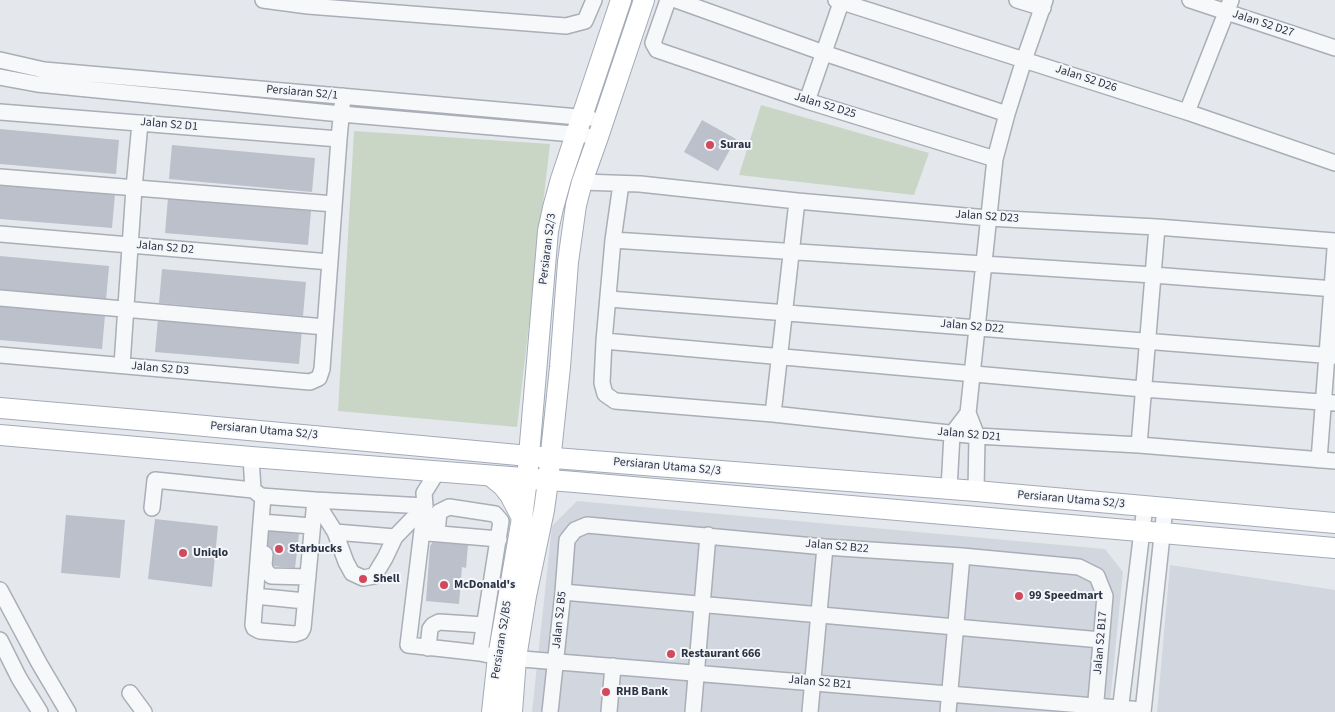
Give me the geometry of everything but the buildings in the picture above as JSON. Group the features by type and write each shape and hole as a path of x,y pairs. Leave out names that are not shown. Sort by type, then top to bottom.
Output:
{"main road":[{"name":"Persiaran S2/3","path":"527,479 548,231 553,208 621,0"},
{"name":"Persiaran S2/B5","path":"512,712 498,656 526,596 544,510 560,367 568,262 576,205 582,182 644,0"},
{"name":"Persiaran Utama S2/3","path":"0,408 193,424 529,456 976,491 1335,523"},
{"name":"Persiaran Utama S2/3","path":"4,437 492,477 575,482 1335,548"},
{"path":"492,477 510,495 522,518"},
{"name":"Persiaran S2/B5","path":"492,712 498,656 527,479"},
{"path":"544,510 558,491 575,482"}],"street":[{"path":"262,0 566,26 585,20 594,0"},
{"name":"Jalan S2 D25","path":"668,0 653,43 657,50 808,101 995,158"},
{"path":"676,0 824,53 1007,114"},
{"path":"976,491 978,436 968,413 995,158 1024,60 1044,4 1017,0"},
{"name":"Jalan S2 D27","path":"1190,0 1229,6 1335,48"},
{"path":"808,101 840,1"},
{"name":"Jalan S2 D26","path":"840,1 1187,112 1335,163"},
{"path":"1187,112 1229,6"},
{"name":"Persiaran S2/1","path":"0,60 44,70 343,96 601,128"},
{"name":"Persiaran S2/1","path":"0,77 37,84 341,114 579,126"},
{"path":"0,298 325,327 343,96"},
{"name":"Jalan S2 D1","path":"0,112 339,139"},
{"path":"122,365 140,123"},
{"path":"0,177 334,204"},
{"name":"Jalan S2 D23","path":"582,182 640,184 797,201 988,218 1157,227 1335,241"},
{"path":"621,184 613,240 604,341 1143,389 1329,402"},
{"path":"772,414 797,201"},
{"path":"1139,445 1157,227"},
{"name":"Jalan S2 D2","path":"0,234 330,262"},
{"path":"613,240 1153,275 1334,289"},
{"path":"1319,460 1329,402 1335,249"},
{"name":"Jalan S2 D22","path":"609,299 1331,356"},
{"name":"Jalan S2 D3","path":"0,355 310,382 319,378 322,369 325,327"},
{"name":"Jalan S2 D21","path":"604,341 602,384 605,394 615,401 772,414 952,434 1139,445 1335,461"},
{"path":"950,490 952,434 968,413"},
{"path":"251,457 265,522 264,565 266,570 271,576 308,577"},
{"path":"430,533 424,492 438,472"},
{"path":"152,508 156,480 315,500 425,506"},
{"path":"315,500 336,532 346,562 352,573 363,578 374,576 385,558 394,537 425,506"},
{"path":"265,522 253,625 254,628 260,631 295,634 301,632 303,628 315,500"},
{"path":"1120,710 1145,506"},
{"path":"430,533 439,512 449,507 495,514 501,521 484,625 498,656"},
{"path":"1143,711 1165,508"},
{"path":"265,522 312,526"},
{"name":"Jalan S2 B22","path":"575,530 588,525 962,556 1079,567 1097,576"},
{"name":"Jalan S2 B5","path":"550,712 567,540 575,530"},
{"path":"336,532 394,537"},
{"path":"430,533 499,539"},
{"name":"Jalan S2 B21","path":"430,533 408,645 498,656 949,694 1017,706 1143,711"},
{"path":"693,712 708,535"},
{"path":"810,712 826,546"},
{"path":"948,712 962,556"},
{"name":"Jalan S2 B17","path":"1095,709 1105,596 1097,576"},
{"path":"0,590 68,712"},
{"path":"563,592 1101,640"},
{"path":"255,596 305,601"},
{"path":"428,648 430,629 439,622 484,625"},
{"path":"0,640 19,678 40,712"},
{"path":"609,712 612,666"},
{"path":"130,693 144,712"}],"shaded area":[{"path":"577,501 1105,549 1123,572 1109,712 532,712 552,526"},
{"path":"1170,565 1335,590 1335,712 1157,712"}],"green space":[{"path":"761,105 929,153 914,195 739,175"},
{"path":"354,131 550,144 517,427 338,411"}],"place":[{"name":"Surau","path":"710,145"},
{"name":"Starbucks","path":"279,549"},
{"name":"Uniqlo","path":"183,553"},
{"name":"Shell","path":"363,579"},
{"name":"McDonald's","path":"444,585"},
{"name":"99 Speedmart","path":"1019,596"},
{"name":"Restaurant 666","path":"671,654"},
{"name":"RHB Bank","path":"606,692"}]}
